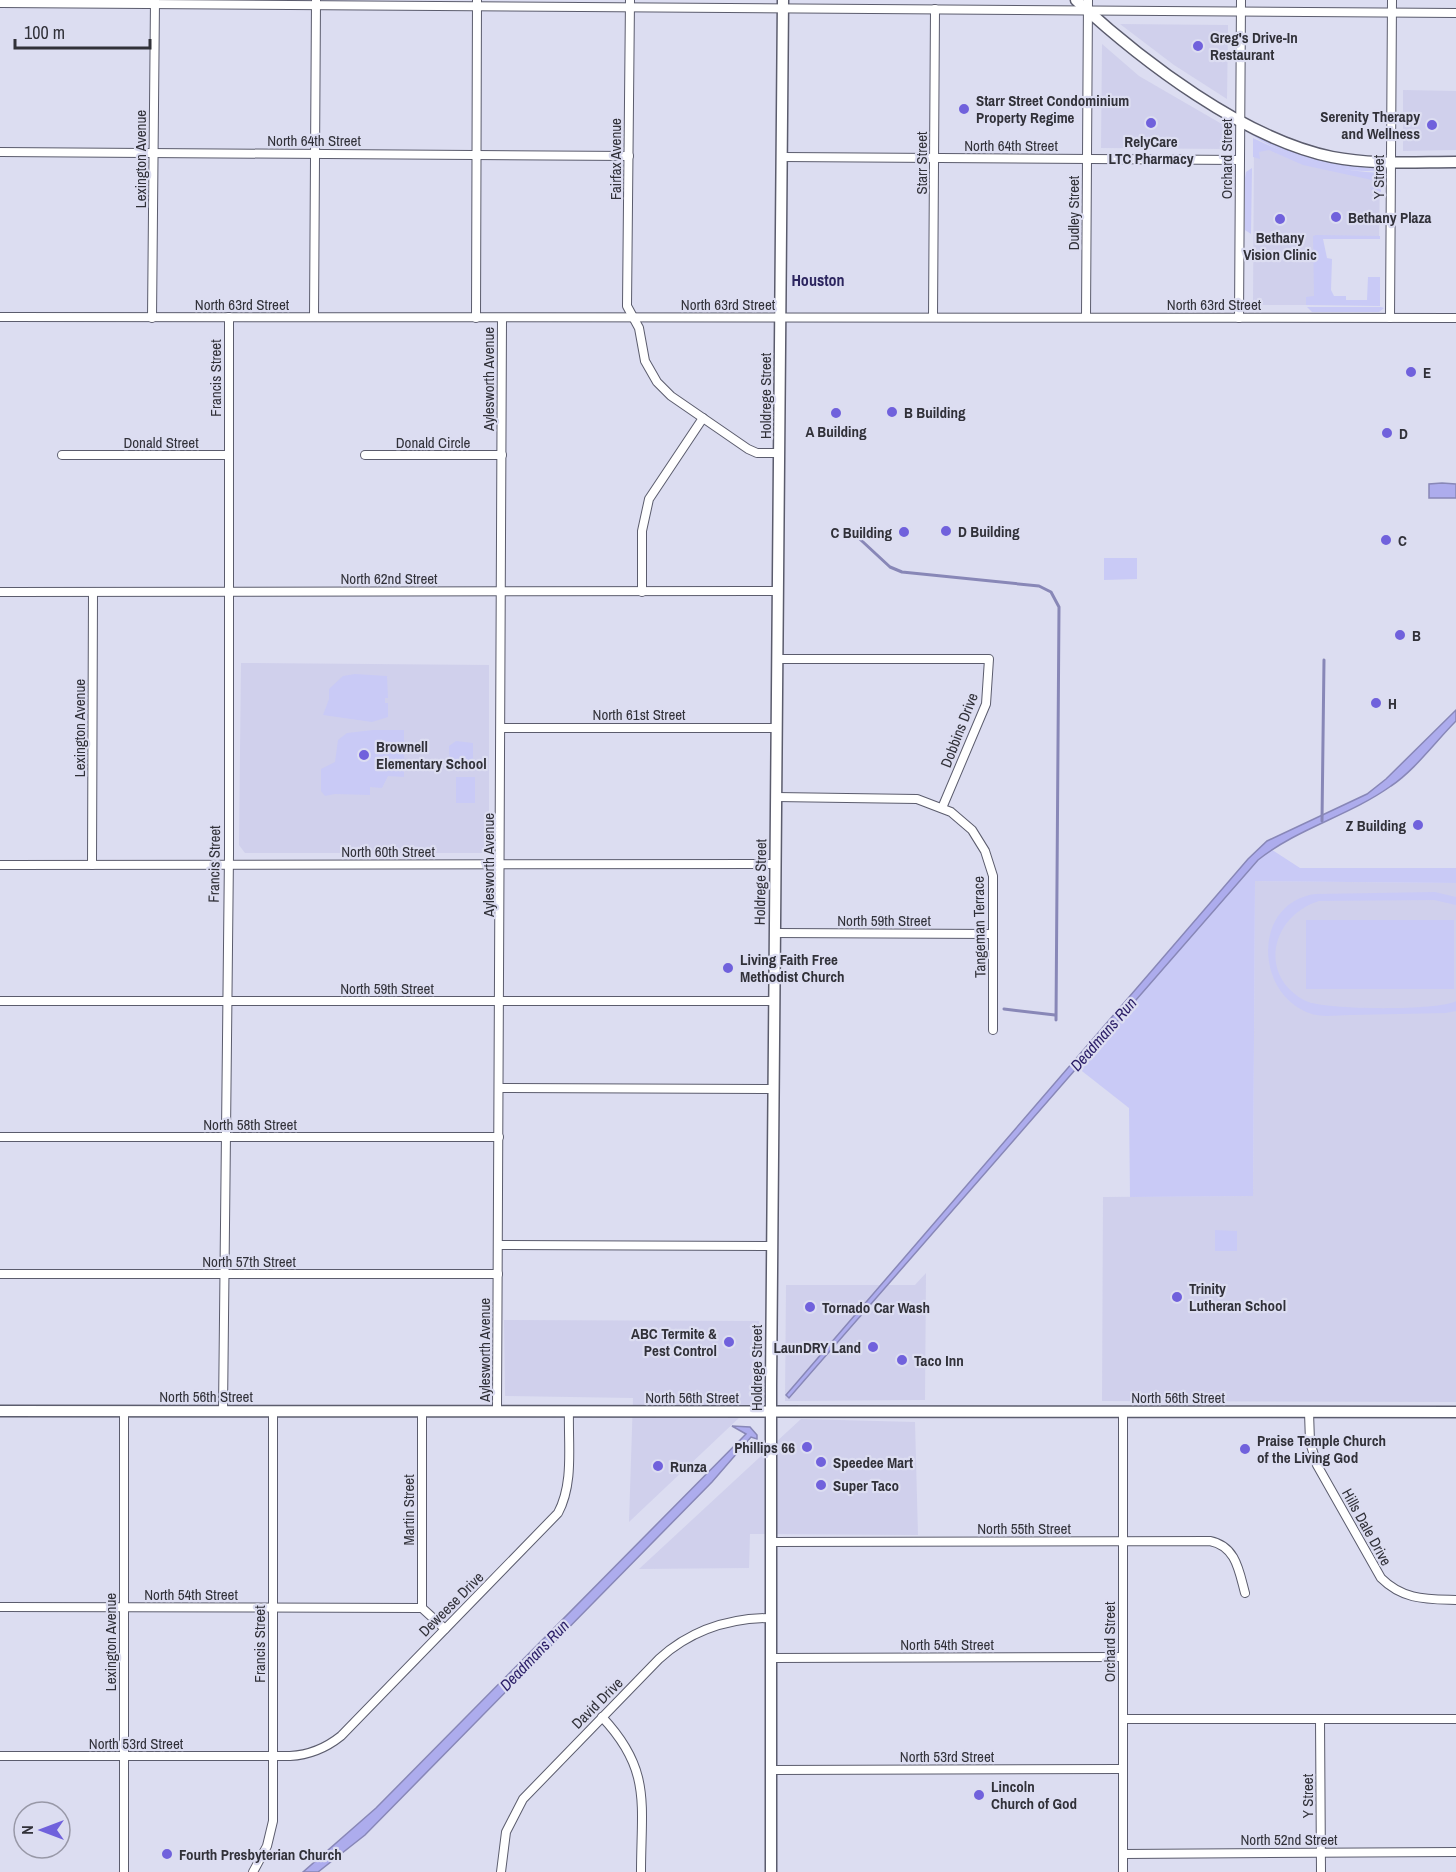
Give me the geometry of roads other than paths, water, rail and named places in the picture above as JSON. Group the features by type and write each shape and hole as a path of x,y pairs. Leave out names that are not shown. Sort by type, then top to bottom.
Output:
{"main road":[{"path":"1077,0 1088,6 1166,74 1240,119 1319,154 1350,160 1456,162"},
{"name":"Holdrege Street","path":"771,1872 772,1246 783,4"},
{"name":"North 56th Street","path":"0,1411 1456,1412"}],"street":[{"name":"Orchard Street","path":"1239,318 1241,0"},
{"name":"Y Street","path":"1390,318 1392,0"},
{"name":"Lexington Avenue","path":"152,318 154,2"},
{"path":"0,3 783,4 935,9 1088,6 1241,12 1456,13"},
{"path":"314,317 316,3"},
{"name":"Aylesworth Avenue","path":"476,318 477,3"},
{"name":"Fairfax Avenue","path":"630,4 627,306 639,328 645,360 654,377 671,396 753,452 779,453"},
{"name":"Dudley Street","path":"1086,317 1088,6"},
{"name":"Starr Street","path":"933,318 935,9"},
{"name":"North 64th Street","path":"0,152 629,156"},
{"name":"North 64th Street","path":"782,157 1240,160"},
{"name":"North 63rd Street","path":"0,317 1456,318"},
{"name":"Francis Street","path":"223,1412 228,864 229,317"},
{"name":"Aylesworth Avenue","path":"497,1412 502,318"},
{"path":"642,592 642,531 649,499 703,418"},
{"name":"Donald Street","path":"62,456 229,455"},
{"name":"Donald Circle","path":"365,455 502,455"},
{"name":"North 62nd Street","path":"0,592 778,591"},
{"name":"Lexington Avenue","path":"92,865 93,592"},
{"name":"Dobbins Drive","path":"777,659 989,659 986,704 942,808"},
{"name":"North 61st Street","path":"501,728 777,728"},
{"path":"776,797 903,798 924,801 942,808"},
{"name":"Tangeman Terrace","path":"942,808 972,830 988,857 994,884 993,1030"},
{"name":"North 60th Street","path":"0,865 776,864"},
{"name":"North 59th Street","path":"775,933 993,934"},
{"name":"North 59th Street","path":"0,1001 774,1001"},
{"path":"500,1088 774,1089"},
{"name":"North 58th Street","path":"0,1137 499,1137"},
{"path":"498,1245 772,1246"},
{"name":"North 57th Street","path":"0,1274 498,1274"},
{"name":"Lexington Avenue","path":"124,1411 124,1872"},
{"name":"Francis Street","path":"253,1872 264,1854 272,1830 273,1412"},
{"name":"Martin Street","path":"422,1412 422,1608"},
{"name":"Deweese Drive","path":"273,1757 306,1754 335,1740 558,1513 567,1492 569,1412"},
{"name":"Orchard Street","path":"1122,1872 1123,1412"},
{"name":"Hills Dale Drive","path":"1309,1412 1310,1442 1317,1465 1381,1578 1396,1591 1409,1597 1456,1600"},
{"name":"North 55th Street","path":"771,1542 1208,1541 1221,1544 1236,1561 1245,1593"},
{"name":"North 54th Street","path":"0,1607 422,1608"},
{"path":"422,1608 445,1629"},
{"name":"David Drive","path":"501,1872 504,1839 518,1806 659,1659 687,1638 725,1622 771,1618"},
{"name":"North 54th Street","path":"771,1658 1123,1657"},
{"path":"602,1717 628,1747 639,1776 641,1872"},
{"path":"1123,1719 1456,1719"},
{"name":"Y Street","path":"1320,1719 1321,1872"},
{"name":"North 53rd Street","path":"0,1756 273,1757"},
{"name":"North 53rd Street","path":"771,1770 1122,1769"},
{"name":"North 52nd Street","path":"1123,1854 1456,1852"}],"water":[{"path":"1429,484 1456,484 1456,498 1429,498"},
{"name":"Deadmans Run","path":"1456,710 1456,721 1400,780 1358,806 1290,839 1258,860 789,1398 786,1395 1248,859 1267,841 1367,794 1386,779"},
{"name":"Deadmans Run","path":"732,1426 750,1427 757,1435 757,1439 751,1437 712,1482 365,1835 318,1872 303,1872 376,1808 746,1434"}],"waterway":[{"path":"849,529 890,567 902,572 1039,586 1051,592 1059,607 1056,1020"},
{"path":"1322,821 1324,660"},
{"path":"1004,1009 1055,1015"}],"place":[{"name":"Greg's Drive-In Restaurant","path":"1198,46"},
{"name":"Starr Street Condominium Property Regime","path":"964,109"},
{"name":"RelyCare LTC Pharmacy","path":"1151,123"},
{"name":"Serenity Therapy and Wellness","path":"1432,125"},
{"name":"Bethany Plaza","path":"1336,217"},
{"name":"Bethany Vision Clinic","path":"1280,219"},
{"name":"E","path":"1411,372"},
{"name":"B Building","path":"892,412"},
{"name":"A Building","path":"836,413"},
{"name":"D","path":"1387,433"},
{"name":"D Building","path":"946,531"},
{"name":"C Building","path":"904,532"},
{"name":"C","path":"1386,540"},
{"name":"B","path":"1400,635"},
{"name":"H","path":"1376,703"},
{"name":"Brownell Elementary School","path":"364,755"},
{"name":"Z Building","path":"1418,825"},
{"name":"Living Faith Free Methodist Church","path":"728,968"},
{"name":"Trinity Lutheran School","path":"1177,1297"},
{"name":"Tornado Car Wash","path":"810,1307"},
{"name":"ABC Termite & Pest Control","path":"729,1342"},
{"name":"LaunDRY Land","path":"873,1347"},
{"name":"Taco Inn","path":"902,1360"},
{"name":"Phillips 66","path":"807,1447"},
{"name":"Praise Temple Church of the Living God","path":"1245,1449"},
{"name":"Speedee Mart","path":"821,1462"},
{"name":"Runza","path":"658,1466"},
{"name":"Super Taco","path":"821,1485"},
{"name":"Lincoln Church of God","path":"979,1795"},
{"name":"Fourth Presbyterian Church","path":"167,1854"}],"district":[{"name":"Houston","path":"818,280"}]}
